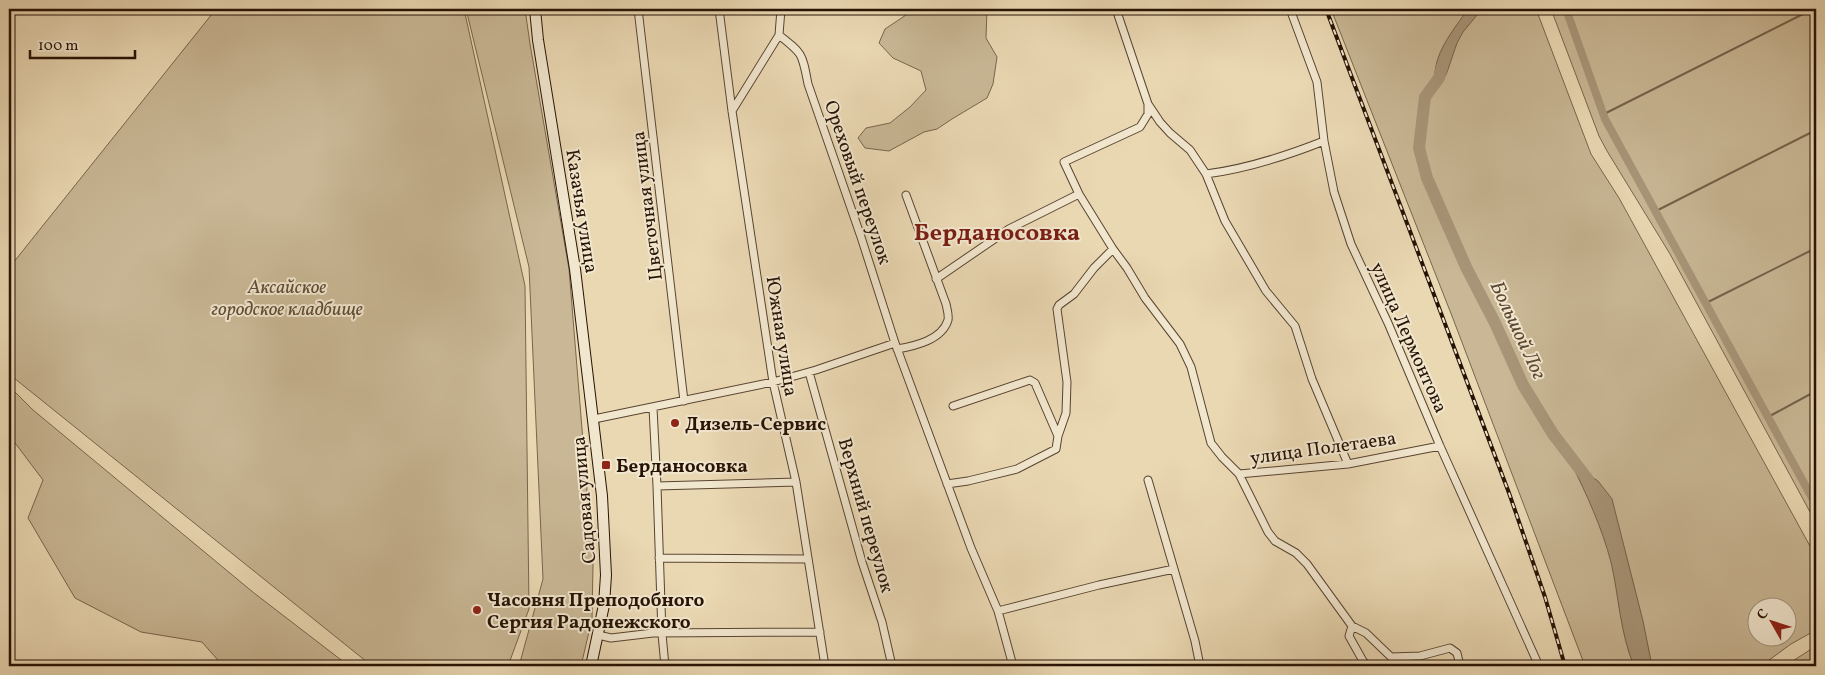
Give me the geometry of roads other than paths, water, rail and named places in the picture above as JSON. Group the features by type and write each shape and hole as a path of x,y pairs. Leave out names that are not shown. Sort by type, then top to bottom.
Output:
{"main road":[{"name":"Казачья улица","path":"535,9 538,40 575,269 594,419"},
{"name":"Садовая улица","path":"591,666 598,635 606,575 602,496 594,419"}],"street":[{"name":"Цветочная улица","path":"638,9 684,401"},
{"name":"Южная улица","path":"719,9 732,111 773,382 796,482 824,666"},
{"path":"732,111 779,35 781,9"},
{"path":"1116,9 1148,104 1165,128 1190,150 1206,174 1225,221 1261,283 1295,326 1312,379 1348,464"},
{"name":"улица Лермонтова","path":"1290,9 1317,82 1324,142 1334,192 1351,244 1388,323 1440,446 1539,666"},
{"name":"Ореховый переулок","path":"779,35 798,50 804,60 808,84 861,237 896,346 971,548 998,611 1013,666"},
{"path":"1148,104 1148,114 1140,127 1064,162 1079,194 1113,249 1128,268 1145,298 1180,344 1191,367 1211,443 1239,474 1268,532 1275,541 1296,553 1307,564 1352,626 1366,633 1390,657 1420,656 1450,648 1457,653 1460,666"},
{"path":"1206,174 1225,172 1298,152 1324,142"},
{"path":"936,279 1009,229 1079,194"},
{"path":"594,419 773,382 896,346 915,346 931,339 944,327 949,318 946,304 906,195"},
{"path":"947,484 1017,469 1056,449 1058,436 1066,413 1067,382 1057,310 1059,305 1074,294 1094,268 1113,249"},
{"name":"Верхний переулок","path":"809,372 862,562 882,622 892,666"},
{"path":"953,406 1030,380 1035,383 1058,436"},
{"path":"653,408 662,634 665,666"},
{"name":"улица Полетаева","path":"1239,474 1348,464 1440,446"},
{"path":"1148,480 1195,641 1200,666"},
{"path":"657,486 796,482"},
{"path":"659,558 808,559"},
{"path":"998,611 1099,584 1174,569"},
{"path":"1352,626 1349,636 1363,661 1368,666"},
{"path":"598,635 611,638 653,633 820,632"}],"waterway":[{"path":"1566,9 1605,119 1816,505"},
{"path":"1604,114 1813,9"},
{"name":"Большой Лог","path":"1442,67 1439,78 1425,97 1419,148 1427,178 1466,267 1495,323 1523,385 1553,434 1589,481"},
{"path":"1656,211 1816,130"},
{"path":"1706,303 1816,248"},
{"path":"1768,417 1816,391"}],"railway":[{"path":"1326,9 1509,493 1545,597 1565,666"}],"place":[{"name":"Дизель-Сервис","path":"675,423"},
{"name":"Берданосовка","path":"606,465"},
{"name":"Часовня Преподобного Сергия Радонежского","path":"477,610"}],"district":[{"name":"Берданосовка","path":"997,232"}],"park label":[{"name":"Аксайское городское кладбище","path":"287,297"}]}
